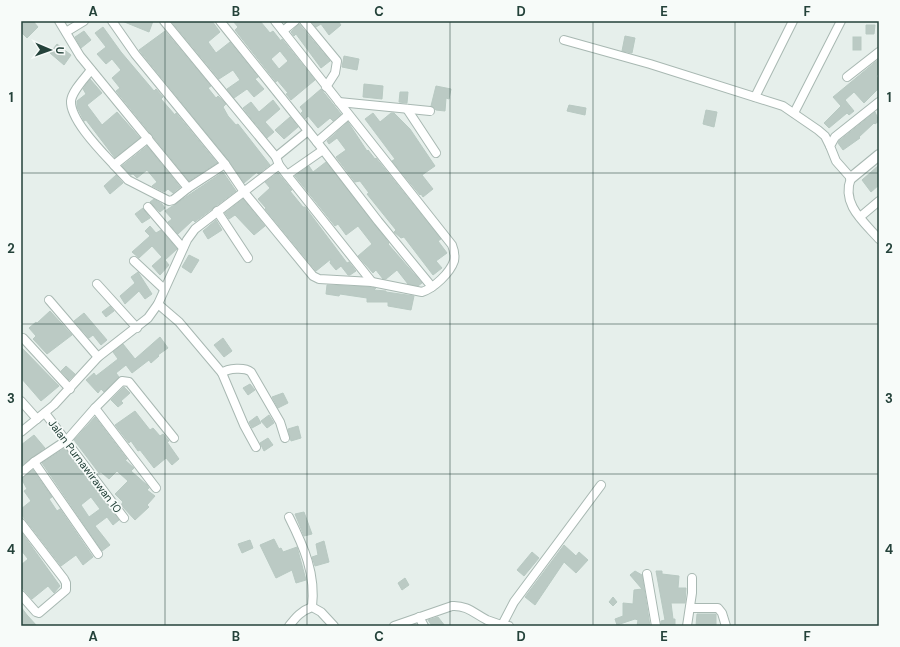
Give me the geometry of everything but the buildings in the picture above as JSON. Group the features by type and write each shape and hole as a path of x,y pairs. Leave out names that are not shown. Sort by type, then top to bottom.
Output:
{"street":[{"path":"59,21 80,56 188,188"},
{"path":"66,32 84,21"},
{"path":"112,21 136,54 225,164 244,192 313,276 319,279 372,282 422,292 432,287 451,267 454,259 452,245 275,21"},
{"path":"164,21 276,157 279,166 288,175 372,282"},
{"path":"220,21 317,142 378,222 432,287"},
{"path":"283,31 295,21"},
{"path":"304,21 337,61 335,73 326,87"},
{"path":"755,97 793,21"},
{"path":"794,113 841,21"},
{"path":"564,40 650,64 783,106 818,130 824,136 836,161 851,178"},
{"path":"847,77 879,52"},
{"path":"91,70 74,93 71,101 72,107 77,120 128,180 169,201 173,200 188,188 225,164"},
{"path":"339,102 430,112"},
{"path":"830,146 835,138 879,102"},
{"path":"407,109 436,153"},
{"path":"317,142 348,115"},
{"path":"276,157 308,131"},
{"path":"114,165 148,138"},
{"path":"288,175 323,150"},
{"path":"879,155 851,178 847,189 850,202 860,217 879,239"},
{"path":"21,432 45,413 70,389 98,357 148,318 158,304 183,248 194,229 279,166"},
{"path":"860,217 879,201"},
{"path":"148,207 183,248"},
{"path":"217,211 248,258"},
{"path":"134,261 164,289"},
{"path":"97,284 137,328"},
{"path":"49,300 98,357"},
{"path":"158,304 178,322 222,373 244,425 256,447"},
{"path":"23,338 70,389"},
{"path":"222,373 230,370 248,369 251,372 280,422 285,438"},
{"path":"21,473 34,462 67,440 95,408 122,381 129,382 174,438"},
{"path":"21,401 37,419"},
{"path":"95,408 156,488"},
{"name":"Jalan Purnawirawan 10","path":"45,413 67,440 124,518"},
{"path":"34,462 98,554"},
{"path":"394,626 452,606 468,608 488,620 505,625 514,602 601,485"},
{"path":"289,517 304,547 311,569 313,594 312,608"},
{"path":"21,523 64,578 67,586 66,590 42,611 36,612 21,595"},
{"path":"647,574 656,626"},
{"path":"687,626 692,578"},
{"path":"289,626 297,615 304,610 312,608 322,612 334,626"},
{"path":"690,608 718,608 722,613 726,626"},
{"path":"419,618 424,626"}]}
